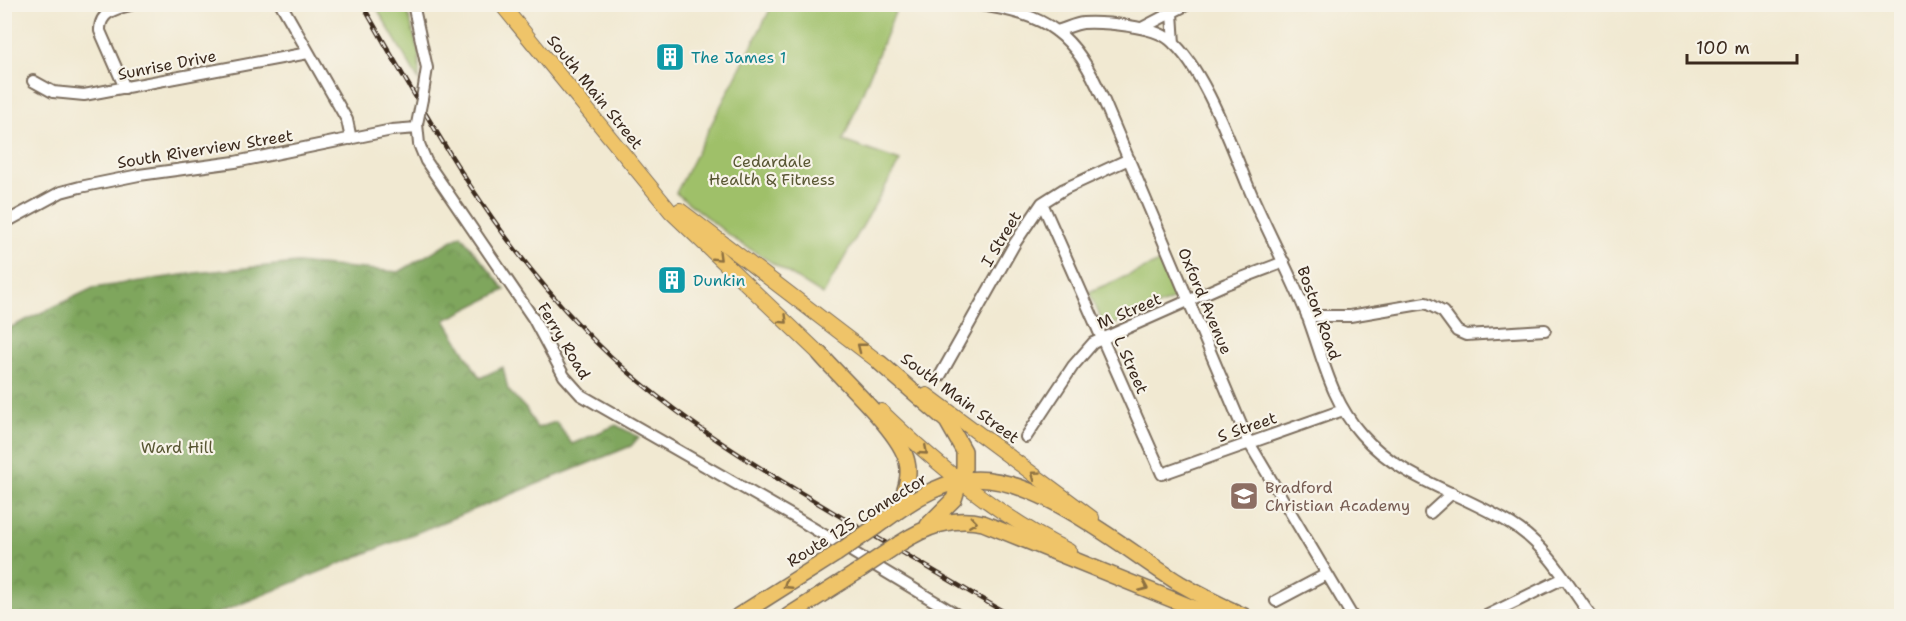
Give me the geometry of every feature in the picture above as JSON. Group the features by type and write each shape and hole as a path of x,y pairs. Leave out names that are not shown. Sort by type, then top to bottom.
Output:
{"highway":[{"path":"820,354 887,426 903,450 908,478 898,511"},
{"path":"788,616 923,529 949,506 961,480 964,451 952,428 880,363"},
{"name":"Route 125 Connector","path":"738,616 836,554 898,511 933,491 961,480 986,480 1028,490 1052,502 1130,551"},
{"path":"923,529 958,520 983,523 1091,565"},
{"name":"South Main Street","path":"1130,551 1179,583 1244,616"},
{"name":"South Main Street","path":"1091,565 1213,616"}],"main road":[{"name":"South Main Street","path":"501,4 593,120 682,223 911,439 1014,521 1079,556 1091,565"},
{"name":"South Main Street","path":"662,200 669,200 880,363 1092,517 1130,551"}],"street":[{"path":"125,88 100,31 100,24 101,18 110,11 135,4"},
{"path":"281,4 347,120 351,139"},
{"name":"Ferry Road","path":"413,4 427,69 417,126 419,144 436,177 533,318 564,376 580,395 796,518 959,616"},
{"path":"975,4 991,6"},
{"path":"1142,28 1188,4"},
{"name":"Oxford Avenue","path":"991,6 1022,12 1056,31 1086,64 1129,159 1248,441 1352,616"},
{"path":"1172,13 1174,44"},
{"name":"Boston Road","path":"1056,31 1082,23 1142,28 1169,39 1174,44 1193,67 1284,262 1307,316 1329,384 1343,410 1361,434 1387,458 1413,475 1452,493 1530,538 1564,578 1591,616"},
{"name":"Sunrise Drive","path":"33,81 53,92 68,94 125,88 308,53"},
{"name":"South Riverview Street","path":"4,223 61,192 80,187 139,175 235,162 417,126"},
{"name":"I Street","path":"940,376 1015,243 1042,203 1064,189 1129,159"},
{"name":"L Street","path":"1042,203 1162,474"},
{"name":"M Street","path":"1026,437 1073,366 1085,351 1102,338 1284,262"},
{"path":"1307,316 1350,316 1426,303 1443,312 1457,331 1466,335 1545,330"},
{"name":"S Street","path":"1162,474 1248,441 1343,410"},
{"path":"1430,513 1452,493"},
{"path":"1276,601 1327,574"},
{"path":"1486,616 1564,578"}],"green space":[{"name":"Cedardale Health & Fitness","path":"773,4 898,5 843,141 900,161 823,295 734,239 676,193"},
{"path":"375,5 406,5 419,54 419,81"},
{"name":"Ward Hill","path":"461,235 505,290 445,320 480,378 503,367 508,390 526,409 537,428 556,422 572,444 616,425 639,437 631,446 211,616 5,616 5,330 93,288 195,273 297,263 399,272"},
{"path":"1162,261 1177,298 1105,328 1089,292"}],"railway":[{"path":"362,4 436,132 490,214 550,292 613,358 677,412 746,459 1011,616"}],"place":[{"name":"The James 1","path":"670,57"},
{"name":"Dunkin","path":"672,280"},
{"name":"Bradford Christian Academy","path":"1244,496"}]}
